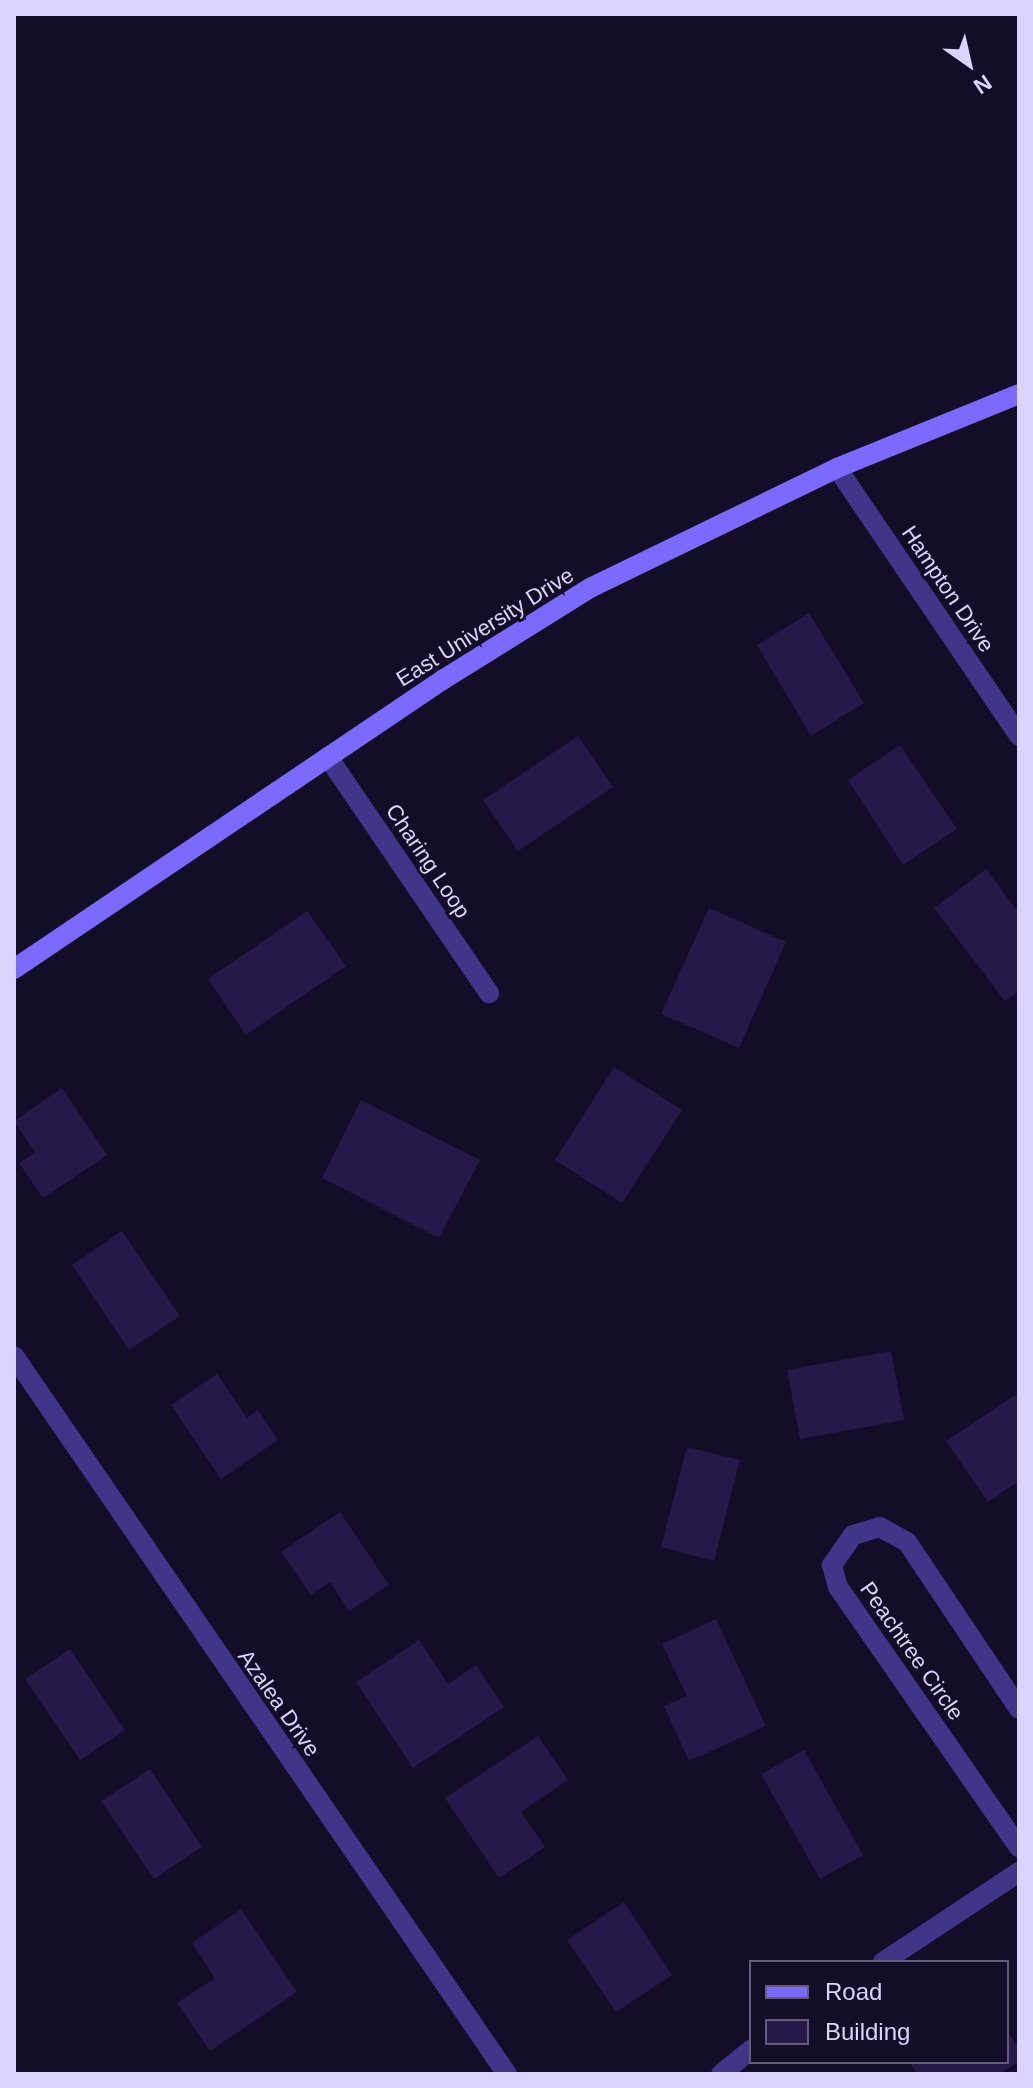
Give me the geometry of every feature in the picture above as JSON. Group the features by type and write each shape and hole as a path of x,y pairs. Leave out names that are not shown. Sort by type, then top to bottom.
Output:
{"main road":[{"name":"East University Drive","path":"14,969 328,757 590,588 837,468 1019,394"}],"street":[{"name":"Hampton Drive","path":"837,468 1019,736"},
{"name":"Charing Loop","path":"328,757 489,993"},
{"name":"Azalea Drive","path":"14,1356 507,2074"},
{"name":"Peachtree Circle","path":"1019,1709 907,1542 880,1527 853,1535 832,1565 838,1587 1019,1847"},
{"path":"886,1960 1019,1872"},
{"path":"721,2074 749,2052"}],"building":[{"path":"809,613 864,703 811,736 757,645"},
{"path":"578,736 613,787 518,851 483,800"},
{"path":"900,745 957,829 903,865 848,780"},
{"path":"986,869 1019,913 1019,991 1005,1001 934,908"},
{"path":"709,908 786,942 739,1048 661,1014"},
{"path":"307,911 346,966 246,1035 208,979"},
{"path":"614,1067 682,1110 622,1203 555,1160"},
{"path":"62,1088 107,1155 43,1198 19,1163 35,1152 14,1121"},
{"path":"361,1100 480,1160 439,1238 322,1178"},
{"path":"122,1231 180,1316 129,1350 72,1265"},
{"path":"891,1351 904,1420 800,1439 787,1370"},
{"path":"217,1374 247,1418 258,1410 278,1440 221,1479 171,1405"},
{"path":"1015,1395 1019,1401 1019,1481 988,1502 946,1441"},
{"path":"687,1447 740,1460 714,1561 661,1547"},
{"path":"340,1512 389,1585 349,1611 330,1582 311,1595 281,1552"},
{"path":"716,1619 766,1726 689,1761 664,1706 687,1696 662,1644"},
{"path":"419,1640 448,1684 476,1665 504,1707 413,1768 356,1682"},
{"path":"70,1649 125,1730 80,1760 25,1679"},
{"path":"538,1736 568,1780 521,1812 545,1847 499,1878 445,1798"},
{"path":"804,1750 863,1855 820,1879 761,1774"},
{"path":"150,1769 202,1847 154,1879 101,1801"},
{"path":"624,1902 672,1975 616,2012 567,1940"},
{"path":"241,1909 297,1992 210,2051 177,2003 215,1978 192,1943"},
{"path":"1009,2033 1019,2048 1019,2061 1000,2074 917,2074 911,2064 1009,2064"}]}
